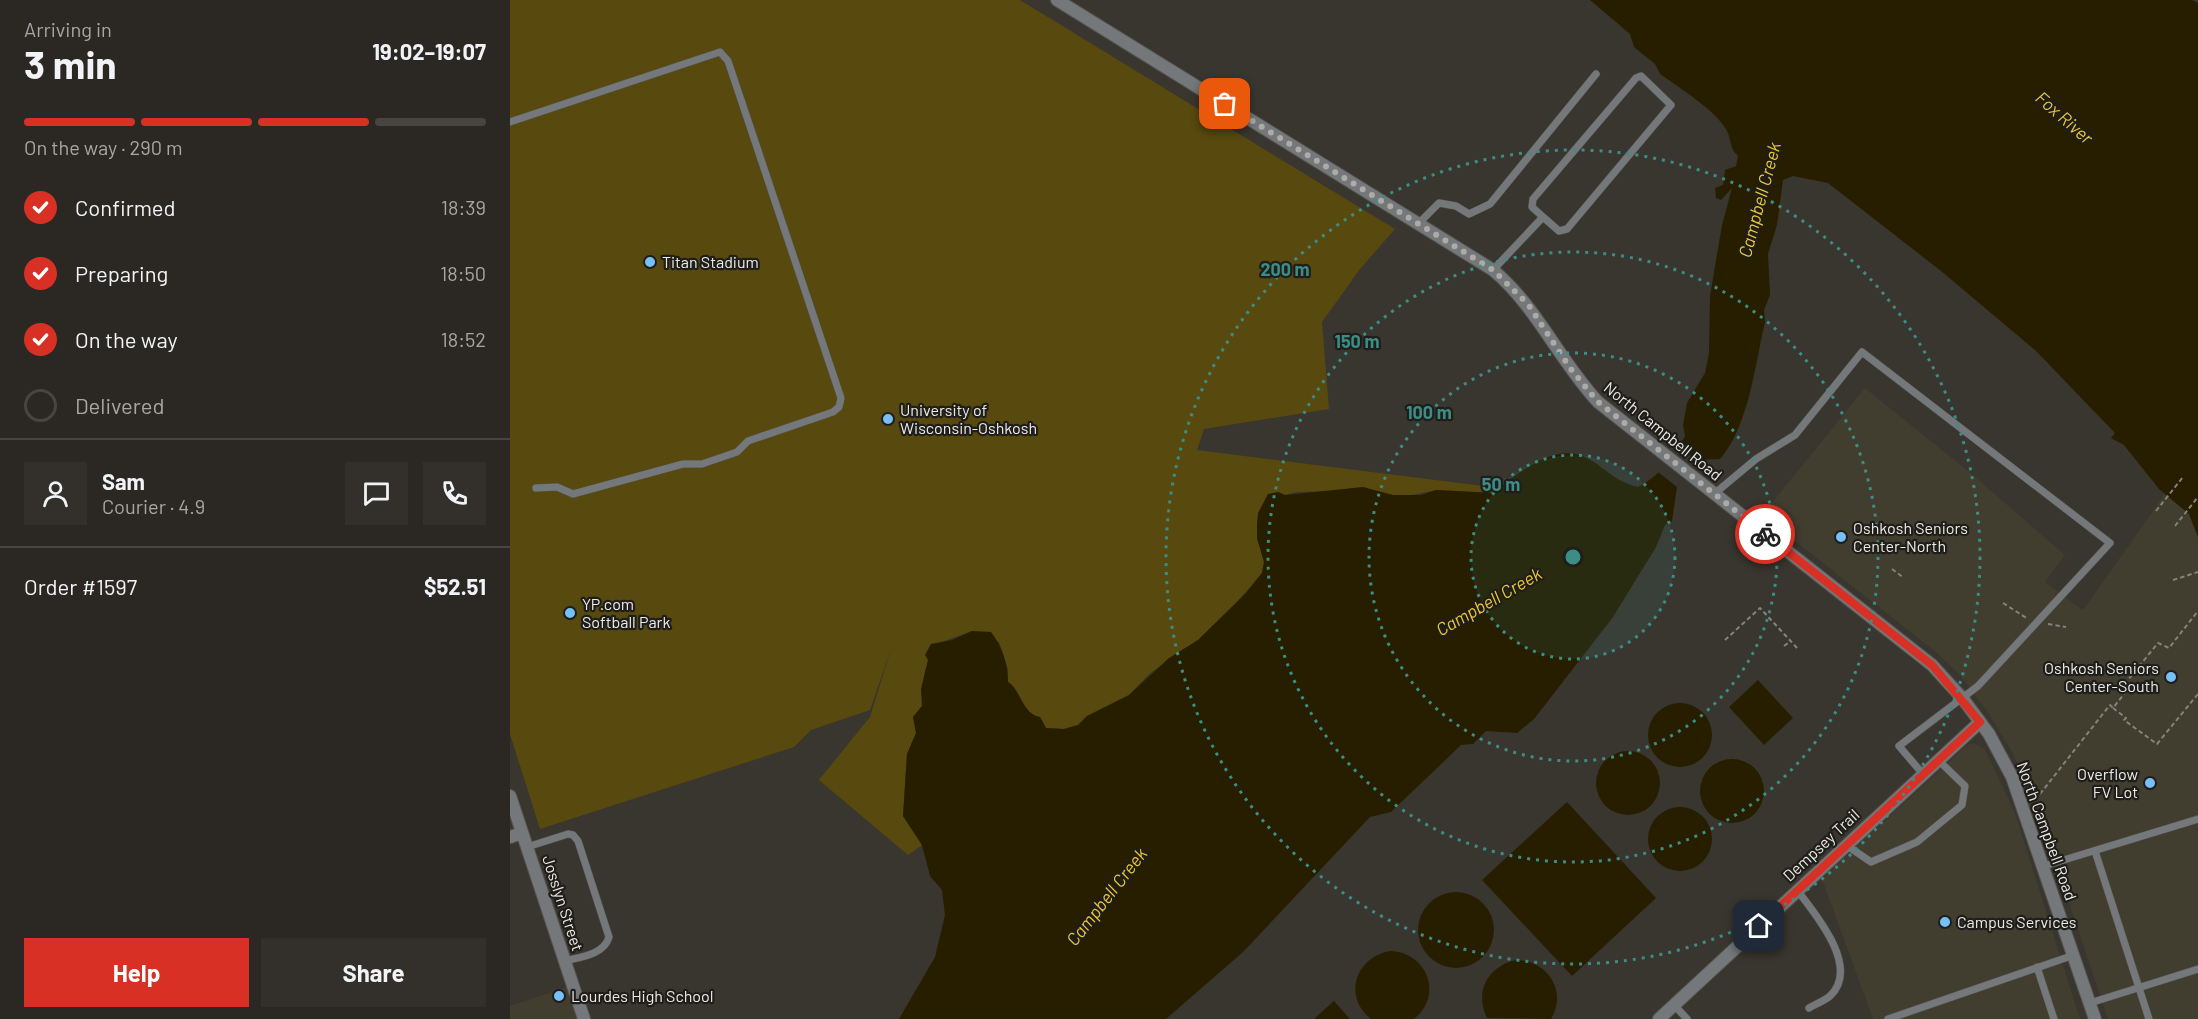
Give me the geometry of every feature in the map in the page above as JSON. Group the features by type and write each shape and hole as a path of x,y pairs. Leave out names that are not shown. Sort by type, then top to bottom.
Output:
{"street":[{"name":"North Campbell Road","path":"1057,0 1493,270 1528,304 1583,386 1616,417 1915,651 1963,699 1980,722 2012,777 2095,1019"},
{"name":"Dempsey Trail","path":"1659,1019 1922,773 1980,722"},
{"name":"Josslyn Street","path":"510,796 584,1019"},
{"path":"510,837 522,833"}],"lane":[{"path":"510,122 720,52 728,61 841,398 839,407 833,412 748,441 737,452 702,464 683,464 573,494 557,487 536,488"},
{"path":"1419,223 1439,203 1456,206 1469,214 1490,204 1596,74"},
{"path":"1641,76 1671,105 1567,228 1559,231 1543,218 1532,207 1533,199 1636,78 1641,76"},
{"path":"1493,270 1543,218"},
{"path":"1714,494 1756,459 1795,435 1862,352 2110,543 1978,686 1899,746 1922,773"},
{"path":"1846,845 1871,862 1917,842 1962,805 1965,786 1938,759"},
{"path":"2044,866 2198,819"},
{"path":"527,846 568,834 573,835 578,841 609,940 604,947 593,953 564,961"},
{"path":"2095,851 2149,1019"},
{"path":"1797,890 1825,928 1840,960 1839,979 1831,995 1809,1008"},
{"path":"1888,1019 2074,955"},
{"path":"2037,967 2054,1019"},
{"path":"2090,1003 2198,969"},
{"path":"1674,1005 1687,1019"}],"path":[{"path":"2156,511 2183,477"},
{"path":"2175,526 2198,497"},
{"path":"1892,569 1904,578"},
{"path":"2172,580 2198,572"},
{"path":"1725,640 1760,608 1798,649"},
{"path":"2113,708 2128,689 2124,686 2158,643 2169,648 2198,611"},
{"path":"1784,646 1791,641"},
{"path":"2040,794 2110,705 2126,718 2124,720 2157,744 2198,693"}],"shaded area":[{"name":"University of Wisconsin-Oshkosh","path":"510,0 1020,0 1395,229 1360,269 1322,322 1329,409 1204,429 1197,450 1499,488 1493,493 1437,490 1406,496 1337,491 1296,492 1285,495 1258,513 1257,538 1264,562 1262,573 1230,610 1198,640 1149,674 1129,695 1087,716 1078,725 1064,729 1046,728 1040,717 1025,707 1016,690 1008,682 1008,669 999,642 972,631 939,643 925,670 922,706 913,717 916,733 907,754 903,816 922,845 908,855 819,780 870,717 891,649 870,710 811,730 794,747 540,829 510,734"},
{"path":"1865,388 1967,470 2065,555 2045,582 2083,610 2165,494 2189,514 2198,537 2198,1019 2108,1019 2038,811 2013,754 1991,717 1960,675 1937,653 1762,515"},
{"path":"1973,743 1985,749 2015,813 2080,1019 1873,1019 1822,879 1966,746"},
{"name":"Lourdes High School","path":"573,985 584,1019 510,1019 510,1006"}],"water":[{"path":"1590,0 2192,0 2198,3 2198,537 2189,514 2159,489 2124,445 2111,438 2115,433 2036,351 1941,271 1828,183 1793,176 1783,180 1777,225 1768,254 1770,295 1764,310 1765,322 1750,394 1738,430 1720,459 1697,460 1677,487 1672,521 1665,525 1656,547 1613,617 1534,719 1517,733 1486,731 1473,744 1461,745 1391,812 1370,817 1243,952 1166,1019 899,1019 935,957 945,915 942,890 930,876 922,845 903,816 907,754 916,733 913,717 922,706 921,689 928,660 925,655 931,644 952,640 972,631 991,632 1004,655 1008,682 1016,690 1025,707 1040,717 1046,728 1064,729 1078,725 1087,716 1129,695 1169,658 1198,640 1246,593 1262,573 1264,562 1257,538 1257,525 1258,513 1268,494 1278,492 1285,495 1363,487 1393,495 1421,495 1436,490 1493,493 1536,463 1561,454 1585,457 1621,481 1638,487 1660,471 1676,452 1685,436 1683,425 1687,403 1705,373 1709,353 1710,296 1722,225 1732,188 1721,200 1716,198 1715,188 1723,185 1725,170 1736,166 1738,156 1732,147 1727,131 1715,115 1660,74 1655,64 1634,47 1630,34"},
{"path":"1758,680 1793,718 1764,745 1729,707"},
{"path":"1680,703 1698,708 1703,712 1707,717 1712,735 1707,753 1703,758 1698,762 1680,767 1662,762 1657,758 1653,753 1648,735 1653,717 1657,712 1662,708"},
{"path":"1628,751 1651,760 1660,783 1651,806 1628,815 1605,806 1596,783 1605,760"},
{"path":"1732,759 1744,761 1755,768 1762,779 1764,791 1762,803 1755,814 1744,821 1732,823 1720,821 1709,814 1702,803 1700,791 1702,779 1709,768 1720,761"},
{"path":"1567,802 1656,898 1572,976 1482,880"},
{"path":"1680,807 1698,812 1703,816 1707,821 1712,839 1707,857 1703,862 1698,866 1680,871 1662,866 1657,862 1653,857 1648,839 1653,821 1657,816 1662,812"},
{"path":"1456,892 1470,895 1483,903 1491,916 1494,930 1491,944 1483,957 1470,965 1456,968 1442,965 1429,957 1421,944 1418,930 1421,916 1429,903 1442,895"},
{"path":"1390,951 1403,953 1414,959 1427,976 1428,998 1423,1009 1414,1019 1371,1019 1362,1010 1357,1000 1355,989 1361,969 1378,955"},
{"path":"1516,960 1537,965 1552,979 1557,998 1551,1019 1487,1018 1482,999 1486,981 1498,968"},
{"path":"1334,1001 1350,1019 1315,1019 1315,1018"}],"pier":[{"path":"1678,446 1697,461 1677,487 1658,472"}],"way so far":[{"path":"1225,104 1451,242 1506,280 1528,304 1570,368 1598,402 1765,534"}],"place":[{"name":"Titan Stadium","path":"650,262"},
{"name":"University of Wisconsin-Oshkosh","path":"888,419"},
{"name":"Oshkosh Seniors Center-North","path":"1841,537"},
{"name":"YP.com Softball Park","path":"570,613"},
{"name":"Oshkosh Seniors Center-South","path":"2171,677"},
{"name":"Overflow FV Lot","path":"2150,783"},
{"name":"Campus Services","path":"1945,922"},
{"name":"Lourdes High School","path":"559,996"}],"route":[{"path":"1759,926 1960,738 1980,722 1963,699 1932,665 1765,534"}],"water label":[{"name":"Fox River","path":"2064,118"},
{"name":"Campbell Creek","path":"1760,200"},
{"name":"Campbell Creek","path":"1489,602"},
{"name":"Campbell Creek","path":"1107,897"}]}
